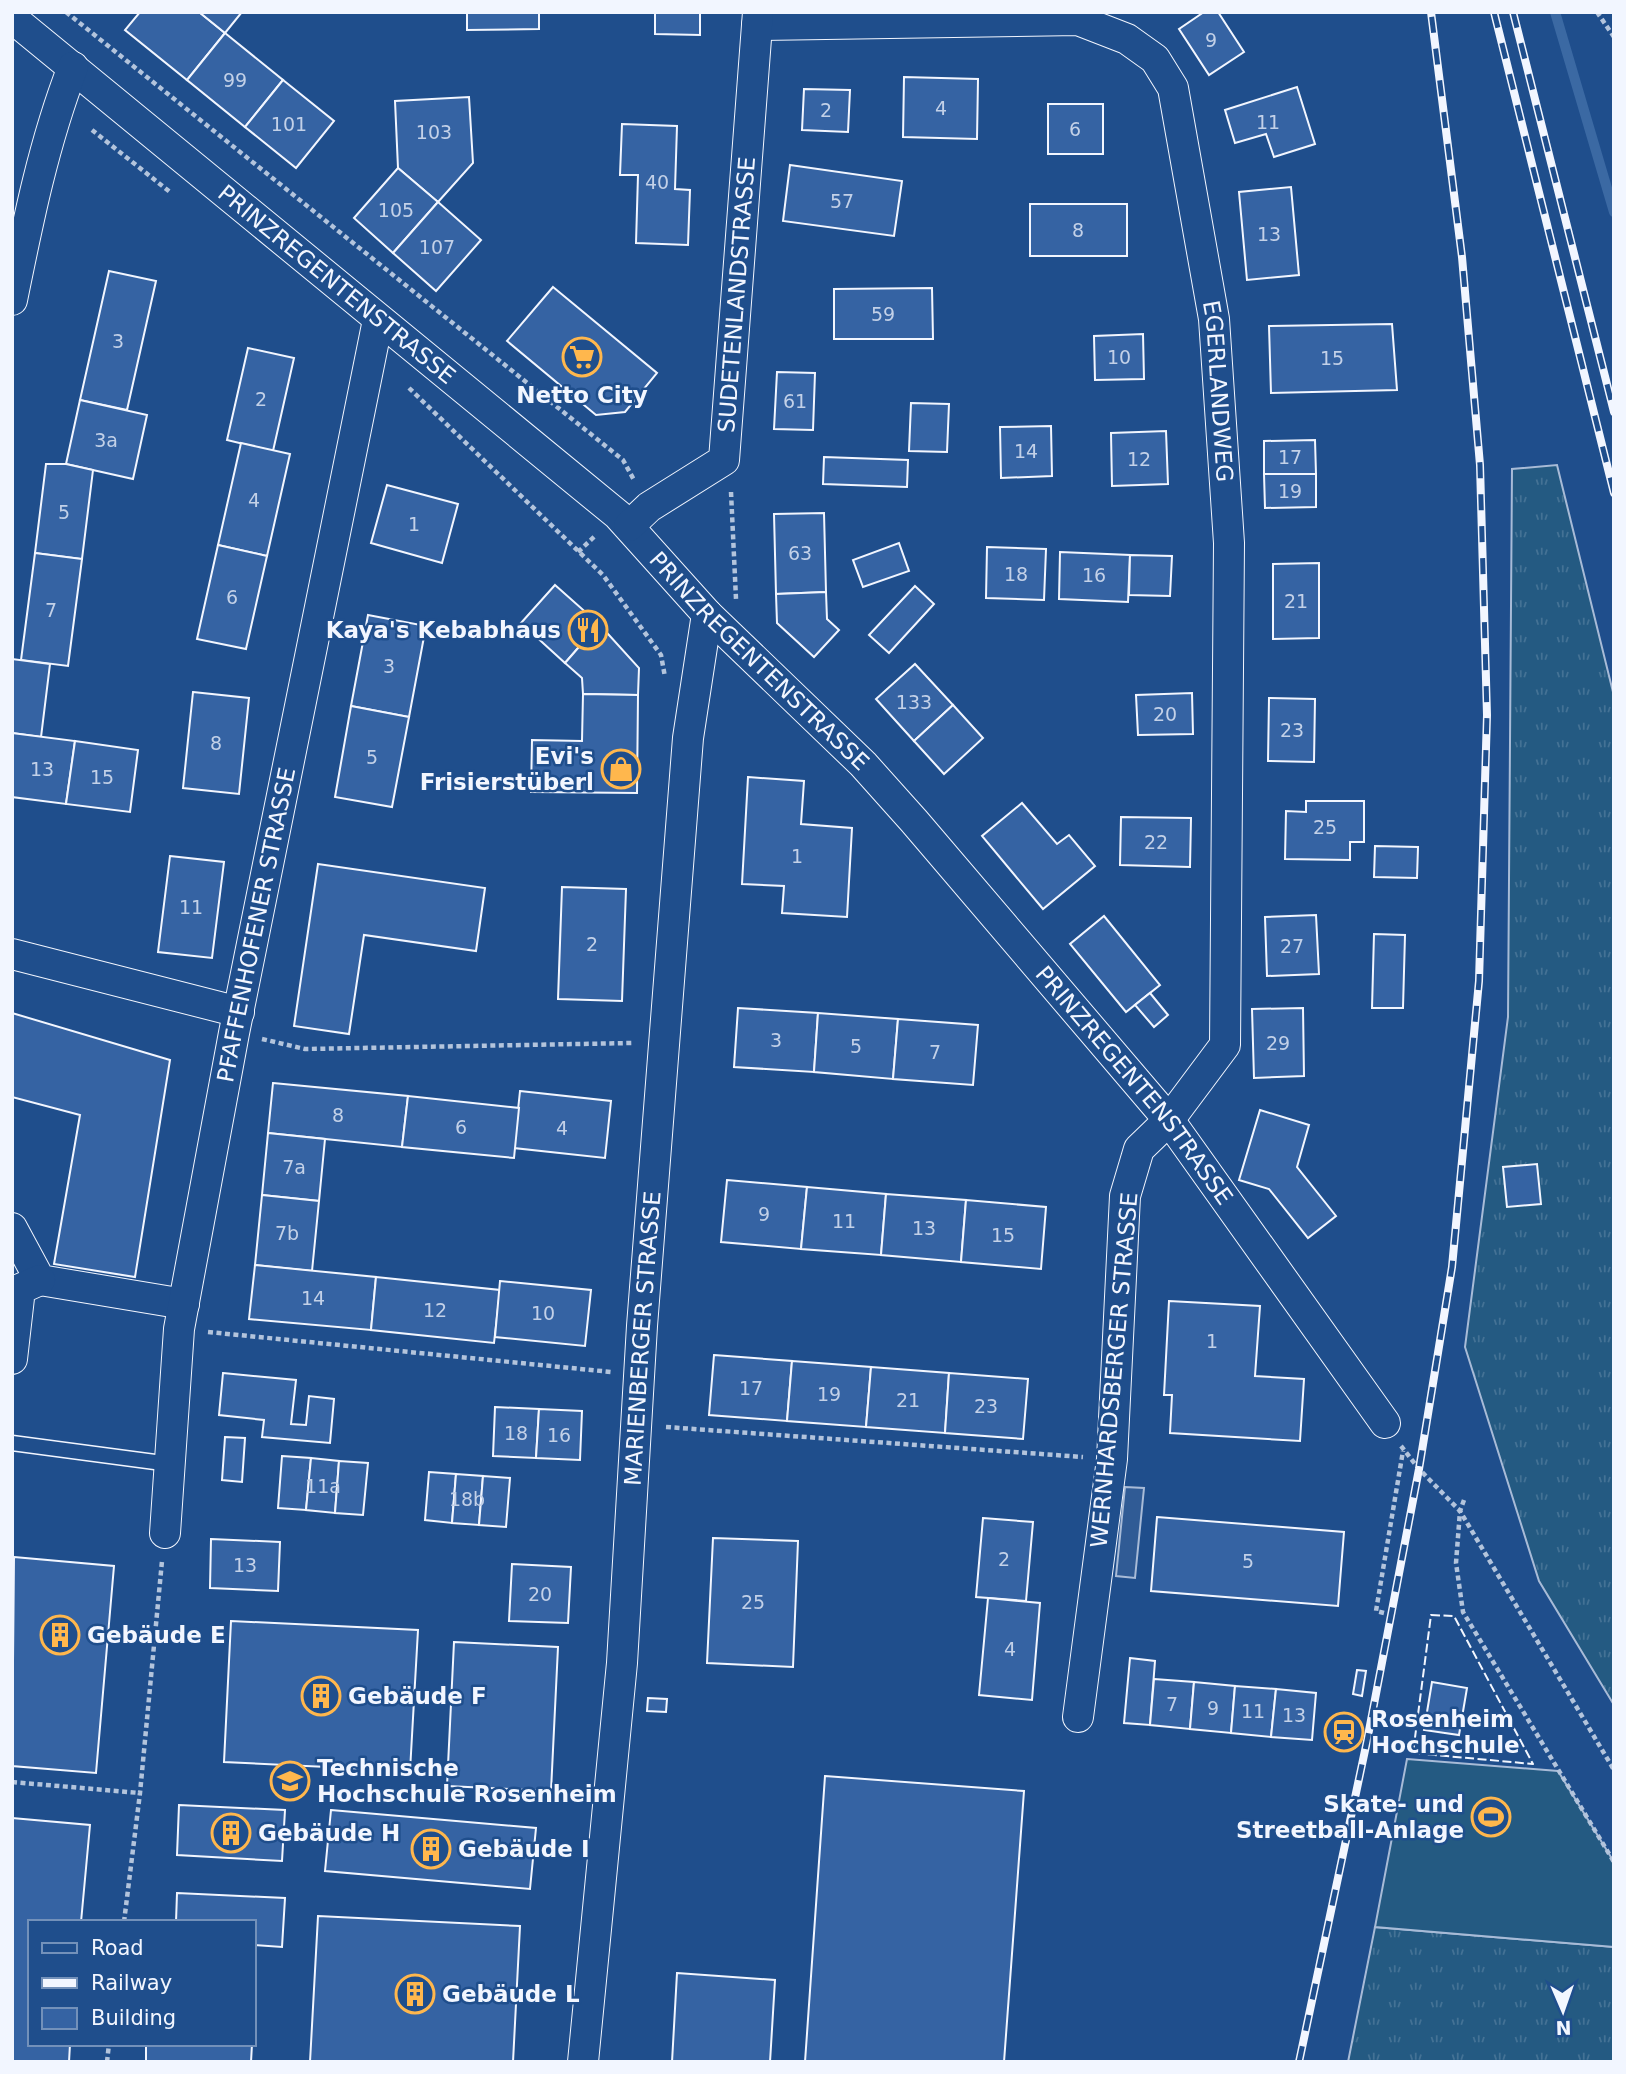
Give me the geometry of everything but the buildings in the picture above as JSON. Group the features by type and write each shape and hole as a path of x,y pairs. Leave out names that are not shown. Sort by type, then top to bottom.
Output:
{"street":[{"name":"PRINZREGENTENSTRASSE","path":"12,19 618,515 639,516 707,614 863,765 1169,1120 1385,1423"},
{"name":"SUDETENLANDSTRASSE","path":"639,516 724,460 757,19"},
{"name":"EGERLANDWEG","path":"757,19 1078,20 1127,39 1155,59 1173,88 1214,318 1229,543 1225,1045 1169,1120"},
{"path":"12,300 32,200 60,100 73,67"},
{"name":"PFAFFENHOFENER STRASSE","path":"165,1533 181,1316 237,1022 378,320"},
{"name":"MARIENBERGER STRASSE","path":"583,2062 622,1662 639,1375 688,738 707,614"},
{"path":"12,954 237,1022"},
{"name":"WERNHARDSBERGER STRASSE","path":"1078,1717 1112,1459 1125,1196 1139,1149 1169,1120"},
{"path":"12,1228 40,1280"},
{"path":"12,1359 20,1289 40,1280 181,1316"}],"lane":[{"path":"12,1443 170,1464"}],"path":[{"path":"66,12 623,460 639,516"},
{"path":"1597,12 1614,37"},
{"path":"371,353 603,575 661,655 666,682"},
{"path":"724,460 731,490 738,642"},
{"path":"237,1022 305,1049 664,1042"},
{"path":"181,1316 639,1375"},
{"path":"1385,1423 1404,1450 1460,1511 1614,1770"},
{"path":"636,1425 1112,1459"},
{"path":"1384,1613 1376,1611 1404,1450"},
{"path":"1464,1500 1460,1511 1457,1563 1463,1612 1614,1862"},
{"path":"124,1920 140,1793 165,1533"},
{"path":"12,1782 140,1793"}],"green space":[{"path":"1557,465 1614,696 1614,1705 1539,1581 1465,1347 1508,1017 1512,469"},
{"name":"Skate- und Streetball-Anlage","path":"1407,1759 1558,1771 1614,1862 1614,1947 1375,1927"},
{"path":"1375,1927 1614,1947 1614,2062 1348,2062"}],"shaded area":[{"path":"1125,1487 1144,1488 1135,1578 1116,1576"}],"waterway":[{"path":"1555,12 1614,212"}],"railway":[{"path":"1299,2062 1367,1741 1419,1469 1452,1267 1479,981 1487,715 1480,465 1462,257 1431,12"},
{"path":"1494,12 1614,493"},
{"path":"1513,12 1614,412"}],"fence":[{"path":"1431,1615 1454,1616 1533,1764 1413,1753 1431,1615"}],"place":[{"name":"Netto City","path":"582,357"},
{"name":"Kaya's Kebabhaus","path":"588,630"},
{"name":"Evi's Frisierstüberl","path":"621,769"},
{"name":"Gebäude E","path":"60,1635"},
{"name":"Gebäude F","path":"321,1696"},
{"name":"Rosenheim Hochschule","path":"1344,1732"},
{"name":"Technische Hochschule Rosenheim","path":"290,1781"},
{"name":"Skate- und Streetball-Anlage","path":"1491,1817"},
{"name":"Gebäude H","path":"231,1833"},
{"name":"Gebäude I","path":"431,1849"},
{"name":"Gebäude L","path":"415,1994"}]}
